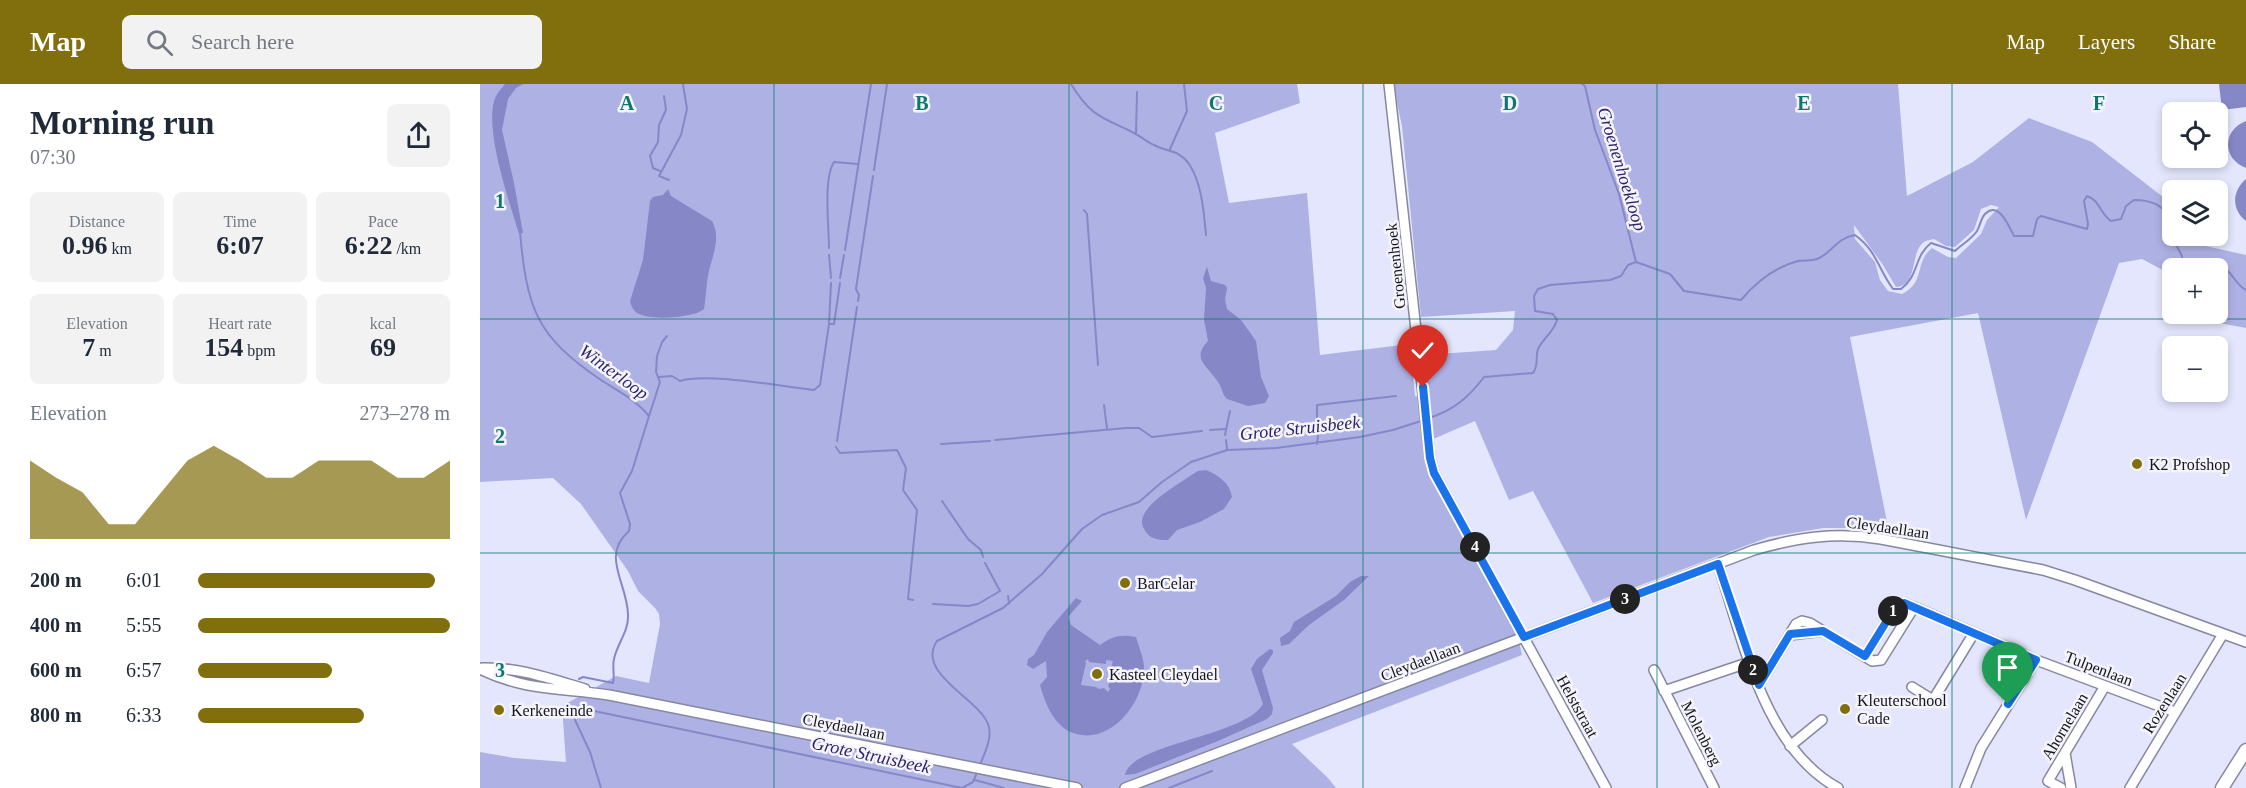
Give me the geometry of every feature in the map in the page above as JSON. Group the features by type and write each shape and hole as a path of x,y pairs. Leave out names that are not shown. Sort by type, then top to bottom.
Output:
{"main road":[{"path":"2222,788 2246,750"}],"street":[{"name":"Groenenhoek","path":"1389,84 1430,458 1434,473 1524,637"},
{"name":"Cleydaellaan","path":"1125,788 1718,564 1790,540 1825,535 1854,535 2043,570 2246,642"},
{"path":"1718,564 1766,706 1790,746 1827,782 1838,788"},
{"path":"1759,685 1796,624 1802,621 1872,661 1881,660 1914,608 1904,603 1896,606 1865,656"},
{"name":"Tulpenlaan","path":"1914,608 2036,660 2175,712"},
{"path":"1912,687 1933,700 1974,633"},
{"name":"Rozenlaan","path":"2130,788 2223,634"},
{"name":"Helststraat","path":"1524,637 1606,788"},
{"path":"1965,788 1981,748 2036,660"},
{"name":"Molenberg","path":"1664,691 1750,662"},
{"name":"Cleydaellaan","path":"480,668 501,668 554,678 605,694 1077,788"},
{"name":"Molenberg","path":"1654,670 1714,788"},
{"name":"Ahornelaan","path":"2061,788 2048,781 2105,686"},
{"path":"1790,746 1822,720"},
{"path":"2065,753 2071,788"}],"shaded area":[{"path":"480,84 1297,84 1300,103 1215,133 1229,203 1307,193 1320,355 1410,344 1415,396 1419,397 1427,458 1515,623 1522,655 1292,744 1336,788 480,788 480,752 514,758 566,762 562,706 616,676 649,683 660,624 659,614 638,591 628,571 581,504 553,478 480,482"},
{"path":"505,84 523,84 516,88 508,99 502,130 523,233 519,234 499,164 492,125 496,96"},
{"path":"1393,84 1898,84 1907,196 1973,162 2029,118 2092,142 2162,196 2162,246 2206,246 2246,255 2246,328 2225,324 2228,324 2228,258 2162,258 2162,270 2142,259 2119,263 2026,520 1978,313 1850,337 1889,532 1857,528 1823,528 1769,537 1593,603 1533,491 1509,500 1475,421 1431,440 1424,355 1496,350 1513,330 1515,311 1421,317 1402,126","holes":["1991,205 1999,207 1987,220 1981,234 1956,258 1948,257 1932,248 1923,259 1914,284 1902,294 1888,291 1880,280 1875,262 1855,239 1854,225 1896,287 1908,281 1919,247 1924,242 1934,239 1946,246 1955,247 1974,230 1981,209"]},
{"path":"2219,84 2246,84 2246,107 2228,109 2228,102 2221,102"},
{"path":"2246,121 2246,168 2238,164 2229,152 2229,137 2238,125"},
{"path":"2246,179 2246,221 2238,211 2235,200 2238,189"},
{"path":"668,189 671,196 712,221 716,242 708,276 704,309 691,315 661,318 637,313 630,301 643,260 650,201 653,197 663,195"},
{"path":"1207,267 1211,281 1225,285 1227,288 1225,299 1227,309 1241,320 1256,341 1261,377 1269,396 1265,403 1248,406 1227,399 1202,362 1201,353 1208,341 1204,319 1206,288 1203,278"},
{"path":"1206,470 1219,477 1231,492 1232,497 1224,509 1200,522 1177,530 1168,540 1148,535 1142,522 1144,514 1157,499 1198,471"},
{"path":"1361,576 1369,576 1344,600 1309,625 1289,644 1281,646 1280,638 1290,631 1294,622 1336,596 1350,582"},
{"path":"1076,598 1082,601 1068,617 1071,625 1100,645 1117,636 1136,637 1144,663 1142,685 1130,709 1111,728 1099,734 1073,733 1066,730 1051,713 1040,685 1047,677 1046,661 1033,669 1027,665 1028,659 1034,655 1047,632","holes":["1088,659 1089,662 1106,664 1106,660 1113,661 1108,679 1110,681 1108,692 1104,688 1081,685 1085,661"]},
{"path":"1270,649 1273,653 1262,670 1273,708 1272,714 1267,719 1135,774 1125,775 1132,764 1146,755 1213,733 1252,715 1263,704 1251,669 1257,659"}],"waterway":[{"path":"669,180 659,176 681,135 687,109 683,84"},
{"path":"845,250 871,84"},
{"path":"874,170 887,84"},
{"path":"1071,84 1091,110 1098,115 1151,144 1185,159 1200,189 1206,235"},
{"path":"1170,149 1187,111 1184,84"},
{"name":"Groenenhoekloop","path":"1582,84 1585,86 1595,130 1619,194 1636,262"},
{"path":"1136,134 1137,92"},
{"path":"660,171 653,168 650,156 658,142 659,125 666,110 664,96"},
{"path":"829,248 828,191 831,169 834,162 858,164"},
{"path":"858,301 859,295 856,289 873,176"},
{"name":"Grote Struisbeek","path":"1429,418 1460,402 1484,377 1533,373 1538,349 1557,320 1553,314 1535,311 1534,296 1538,289 1550,285 1610,280 1621,276 1628,265 1636,262 1670,274 1684,291 1741,300 1753,287 1774,271 1798,261 1822,257 1843,239 1855,235 1873,254 1893,289 1901,289 1911,278 1922,254 1931,243 1955,251 1975,234 1985,214 1990,211 1995,210 2003,216 2014,236 2033,236 2037,219 2041,216 2087,229 2084,201 2087,196 2095,201 2111,221 2121,219 2126,206 2134,200 2154,203 2162,208"},
{"path":"1084,210 1087,214 1098,365"},
{"name":"Winterloop","path":"520,232 526,281 539,318 549,334 579,364 633,400 649,416 632,471 620,493 630,524 629,531 617,550 616,560 627,604 628,621 614,659 613,683 583,677 579,679"},
{"name":"Grote Struisbeek","path":"2177,246 2182,258"},
{"path":"829,255 831,278"},
{"path":"840,278 844,255"},
{"name":"Grote Struisbeek","path":"2228,271 2246,290"},
{"path":"829,324 831,283"},
{"path":"659,377 672,376 680,381 707,378 726,379 814,390 820,385 829,324 834,324 840,283"},
{"path":"837,441 857,307"},
{"path":"649,416 660,382 656,372 657,356 667,336"},
{"path":"1317,431 1317,405 1396,396"},
{"path":"1104,405 1107,429"},
{"path":"1225,435 1230,411"},
{"name":"Grote Struisbeek","path":"980,765 989,739 988,724 973,705 941,675 934,664 933,653 937,641 1003,608 1042,574 1082,529 1102,515 1139,502 1162,482 1191,462 1227,450 1276,448 1360,437 1424,420"},
{"path":"995,440 1126,428 1139,428 1152,437 1202,431"},
{"path":"1210,430 1225,429"},
{"path":"1317,444 1318,435"},
{"path":"1226,440 1227,449"},
{"path":"941,444 990,441"},
{"path":"836,447 840,453 897,450 906,468 903,490 917,510 908,599 913,600"},
{"path":"942,501 968,539 981,550 983,557"},
{"path":"933,604 968,606 978,604 1000,591 985,563"},
{"name":"Grote Struisbeek","path":"1008,596 1009,604"},
{"name":"Grote Struisbeek","path":"601,788 590,752 575,720 575,707 962,788 973,782 978,770"},
{"path":"1169,788 1212,771"},
{"path":"975,780 1004,788"}],"place":[{"name":"K2 Profshop","path":"2137,464"},
{"name":"BarCelar","path":"1125,583"},
{"name":"Kasteel Cleydael","path":"1097,674"},
{"name":"Kleuterschool Cade","path":"1845,709"},
{"name":"Kerkeneinde","path":"499,710"}],"route":[{"path":"1423,387 1430,458 1434,473 1524,637 1718,564 1759,685 1790,634 1823,631 1865,656 1896,606 1904,603 2036,660 2008,704"}]}
